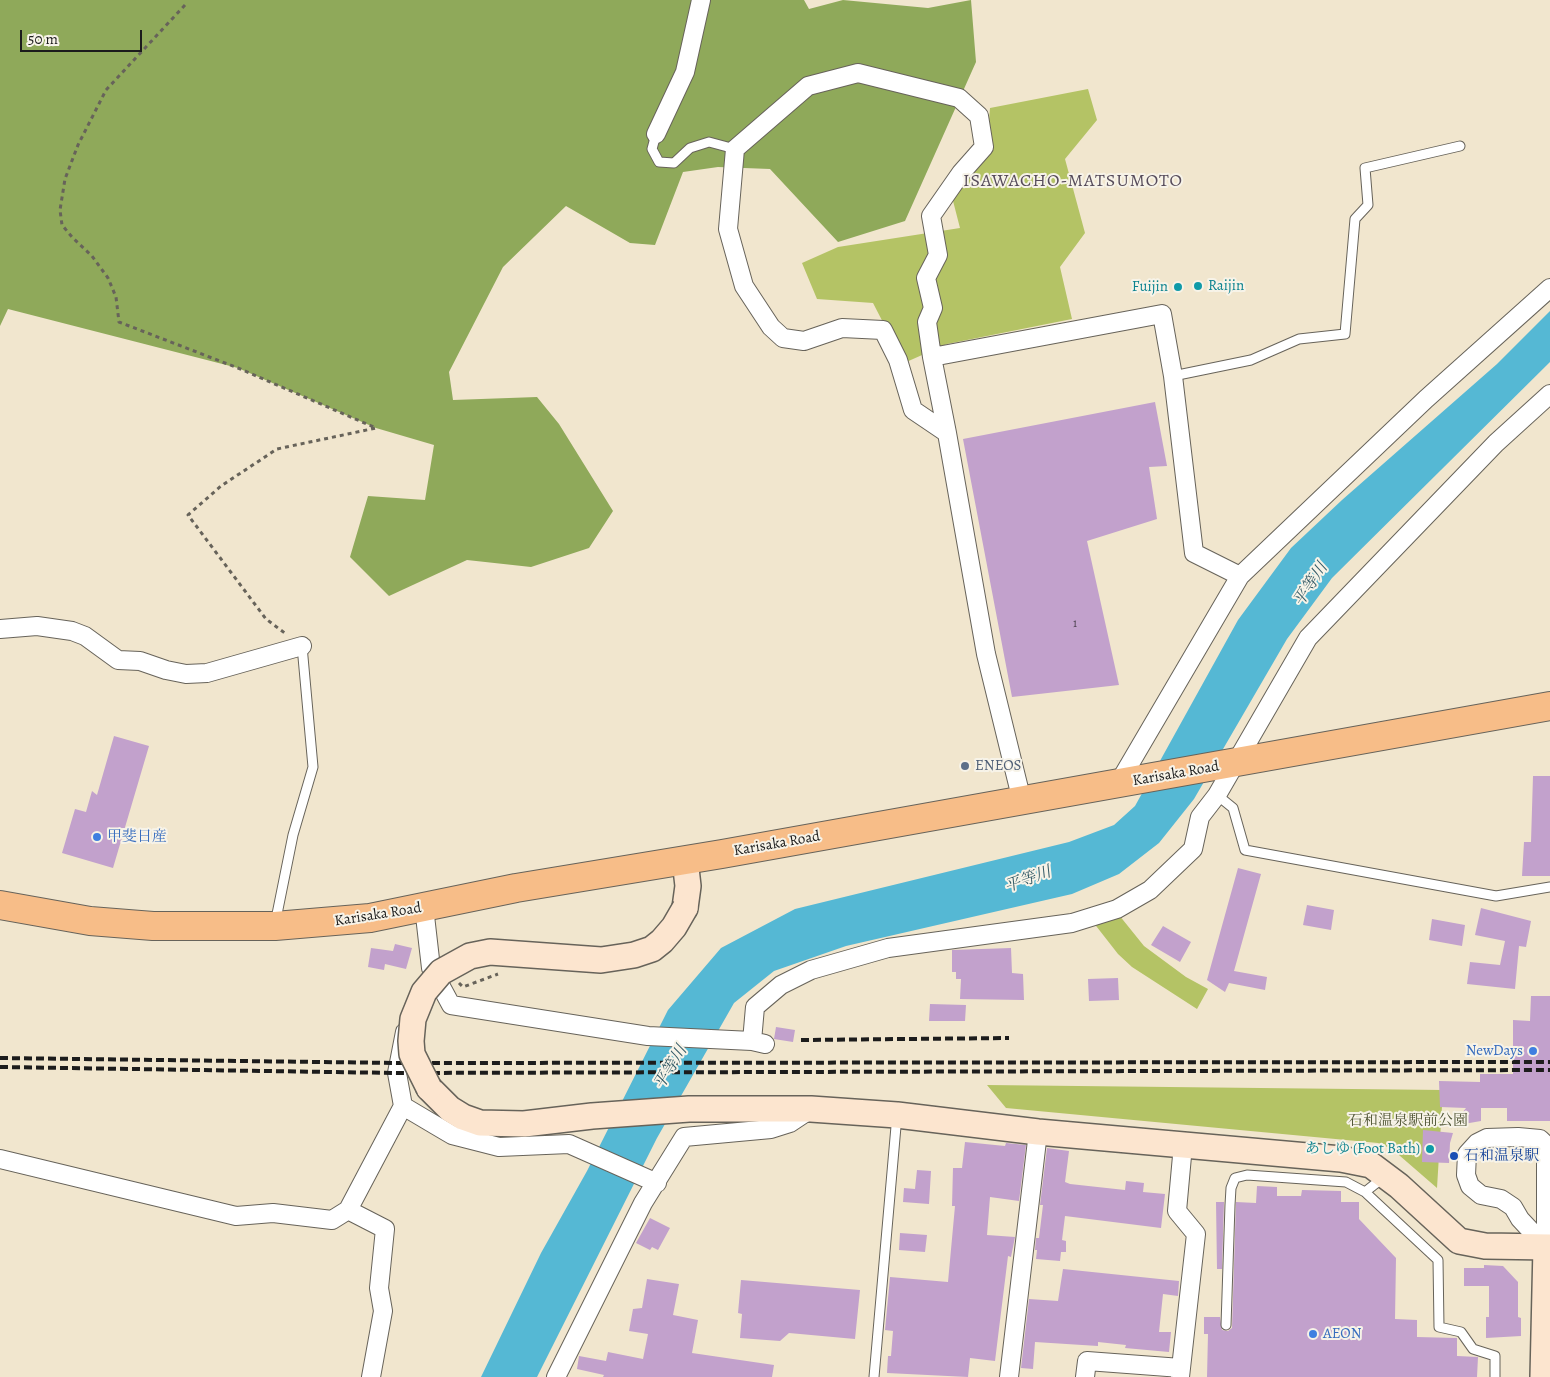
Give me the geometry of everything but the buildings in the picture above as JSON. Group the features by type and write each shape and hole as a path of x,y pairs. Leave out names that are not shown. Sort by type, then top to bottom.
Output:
{"highway":[{"name":"Karisaka Road","path":"0,905 99,922 171,926 275,926 370,918 516,888 1227,765 1550,706"}],"street":[{"path":"656,134 684,72 701,0"},
{"path":"947,433 913,410 898,360 883,330 842,328 804,341 783,338 772,327 744,286 728,229 735,149 808,86 858,74 958,98 979,116 984,148 961,173 931,216 938,255 926,278 933,308 927,322 932,357 947,433 986,654 1022,801"},
{"path":"1122,783 1240,576 1426,398 1550,288"},
{"path":"932,357 1162,314 1173,376 1194,553 1240,576"},
{"path":"424,907 430,968 451,1005 648,1036 750,1042 755,1007 781,985 811,970 888,948 1072,923 1117,909 1150,890 1193,849 1200,817 1217,795 1227,765 1308,638 1496,443 1550,394"},
{"path":"0,629 37,626 72,631 85,636 118,660 140,661 166,670 186,674 207,673 302,646"},
{"path":"685,860 688,886 685,908 674,927 662,941 652,948 634,956 600,960 490,952 470,956 441,972 424,992 414,1019 411,1041 412,1054 429,1088 450,1109 463,1117 480,1123 524,1124 592,1116 689,1109 812,1110 897,1115 1038,1132 1359,1162 1371,1165 1385,1176 1459,1241 1485,1246 1548,1247"},
{"path":"0,1159 236,1216 273,1213 332,1220 348,1210 403,1106 397,1073 398,1063 417,991 430,968"},
{"path":"403,1106 452,1135 499,1147 569,1144 651,1180"},
{"path":"556,1377 643,1203 651,1180 684,1137 771,1129 790,1124 812,1110"},
{"path":"1010,1377 1038,1132"},
{"path":"1543,1377 1548,1247 1548,1156 1546,1145 1543,1137 1501,1137 1481,1140 1467,1154 1466,1175 1470,1186 1481,1195 1500,1199 1513,1207 1520,1219 1548,1247"},
{"path":"1085,1377 1087,1361 1180,1373 1196,1234 1177,1211 1183,1146"},
{"path":"348,1210 384,1229 379,1288 383,1311 371,1377"}],"lane":[{"path":"656,134 652,149 659,162 674,162 690,148 710,142 735,149"},
{"path":"1173,376 1251,360 1298,339 1345,334 1355,219 1368,205 1365,168 1460,146"},
{"path":"275,926 292,835 314,767 302,646"},
{"path":"1217,795 1233,808 1245,850 1496,896 1550,887"},
{"path":"874,1377 897,1115"},
{"path":"1226,1325 1231,1188 1235,1178 1246,1175 1346,1182 1365,1192 1438,1260 1439,1327 1461,1332 1474,1349 1495,1356 1495,1377"},
{"path":"1365,1192 1385,1176"}],"path":[{"path":"185,5 106,90 78,145 65,179 60,210 62,225 92,256 108,278 116,297 119,322 238,368 376,428 277,449 221,486 188,515 266,619 302,646"},
{"path":"456,980 463,987 498,974"}],"green space":[{"path":"0,0 804,0 809,9 843,0 928,8 971,0 976,62 905,221 838,242 770,169 718,167 683,172 655,245 630,243 566,206 503,267 449,372 453,400 537,397 559,424 613,511 589,548 531,567 467,560 389,596 350,557 368,496 425,500 434,445 376,428 238,368 8,309 0,326"},
{"path":"1088,89 1097,120 1065,159 1085,233 1060,267 1072,319 947,344 904,363 873,303 817,299 802,263 838,247 960,228 952,197 986,158 990,108"},
{"path":"1119,915 1144,946 1186,977 1208,989 1197,1009 1132,967 1118,954 1093,922"},
{"name":"石和温泉駅前公園","path":"987,1085 1443,1090 1437,1188 1392,1149 1378,1143 1006,1108"}],"water":[{"name":"平等川","path":"1550,311 1550,362 1332,578 1287,639 1194,799 1159,843 1119,874 1072,894 846,946 774,971 734,1003 657,1138 537,1377 481,1377 541,1253 587,1171 668,1010 721,948 795,909 1069,842 1114,825 1135,806 1238,620 1291,548 1342,500 1497,364"}],"railway":[{"path":"801,1040 1009,1038"},
{"path":"0,1058 398,1063 1550,1062"},
{"path":"0,1067 397,1073 1550,1070"}],"place":[{"name":"Raijin","path":"1198,286"},
{"name":"Fuijin","path":"1178,287"},
{"name":"ENEOS","path":"965,766"},
{"name":"甲斐日産","path":"97,837"},
{"name":"NewDays","path":"1533,1051"},
{"name":"あしゆ (Foot Bath)","path":"1430,1149"},
{"name":"石和温泉駅","path":"1454,1156"},
{"name":"AEON","path":"1313,1334"}],"district":[{"name":"ISAWACHO-MATSUMOTO","path":"1073,182"}]}
